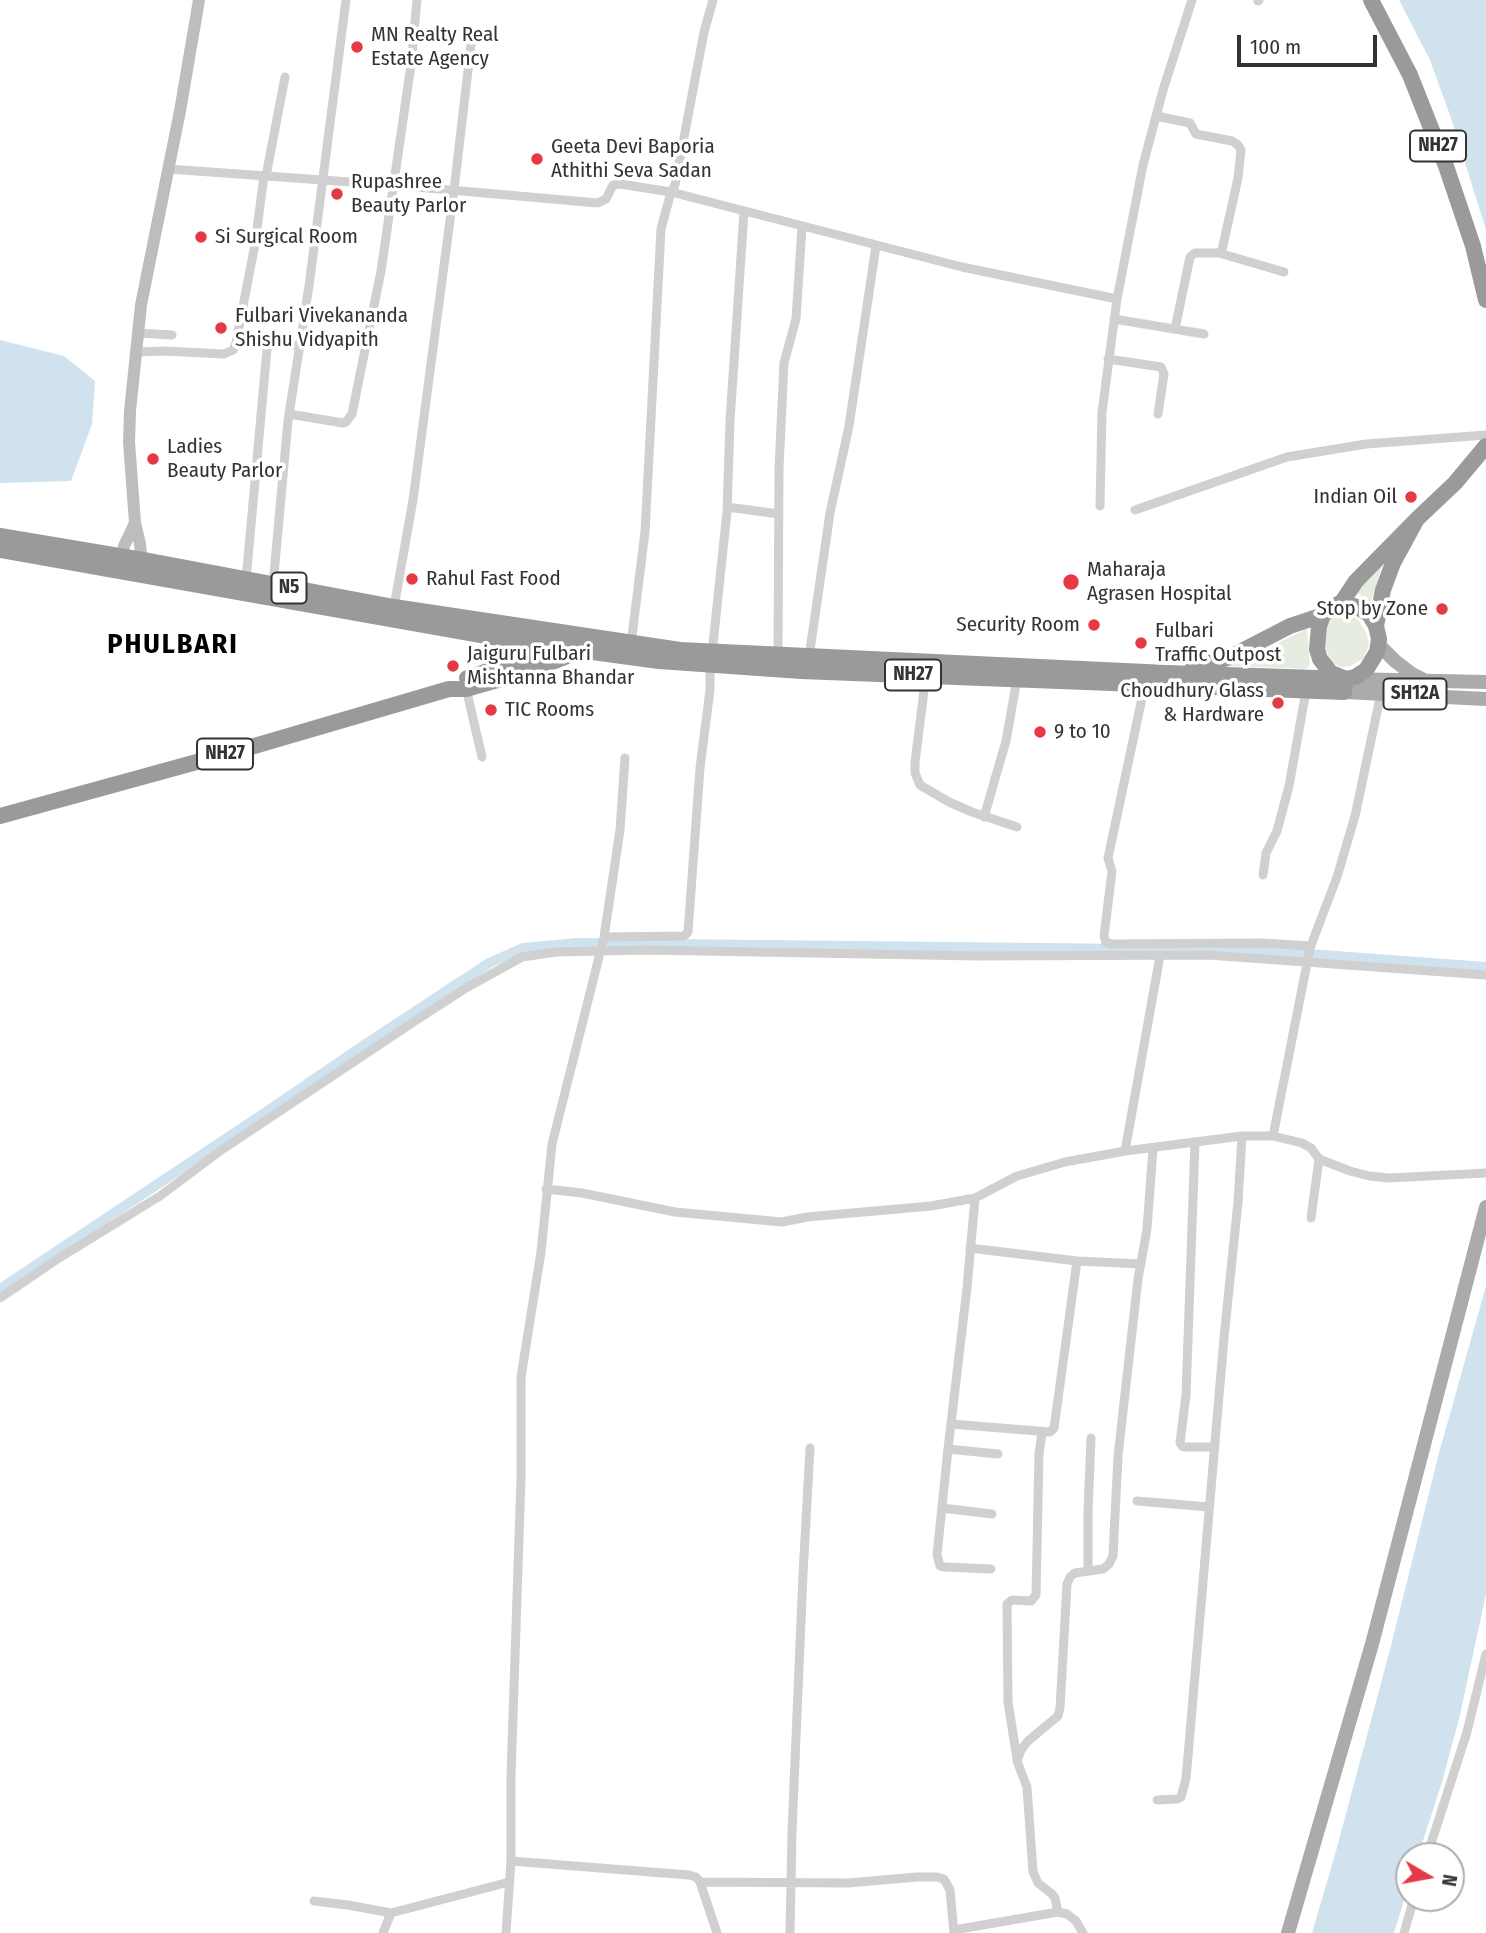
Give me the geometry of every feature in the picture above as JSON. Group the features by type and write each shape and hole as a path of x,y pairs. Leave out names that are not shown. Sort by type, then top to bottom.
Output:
{"highway":[{"name":"NH27","path":"1371,0 1410,75 1446,166 1473,246 1486,300"},
{"name":"NH27","path":"1167,673 1228,658 1290,626 1323,615 1342,602 1356,581 1455,483 1486,446"},
{"name":"NH27","path":"1379,645 1376,626 1384,590 1393,563 1416,519"},
{"name":"N5","path":"0,536 121,565"},
{"name":"N5","path":"0,550 246,580 580,643"},
{"name":"N5","path":"142,568 496,638 557,647"},
{"path":"1342,602 1369,614 1376,626"},
{"path":"1323,615 1318,626 1317,649 1331,673 1345,685 1366,670 1379,645"},
{"path":"494,669 498,652 496,638"},
{"name":"NH27","path":"460,686 494,669 557,647 601,639 711,659 800,671 1306,691 1345,685"},
{"name":"NH27","path":"580,643 646,660 809,657 1167,673 1345,685"},
{"name":"NH27","path":"0,816 558,660 580,643"}],"main road":[{"path":"142,568 135,523 129,442 130,411 141,305 169,169 199,0"},
{"path":"121,565 128,535 135,523"},
{"name":"SH12A","path":"1379,645 1395,661 1425,681"},
{"name":"SH12A","path":"1345,685 1425,681 1486,682"},
{"name":"SH12A","path":"1345,685 1381,693 1486,699"},
{"path":"1287,1933 1372,1644 1486,1207"}],"street":[{"path":"273,585 289,414 309,286 346,0"},
{"path":"289,414 343,423 350,419 352,414 381,271 411,65 417,0"},
{"path":"631,644 645,532 661,229 675,185 704,32 713,0"},
{"path":"1100,506 1102,412 1117,299 1143,165 1192,0"},
{"path":"394,607 412,500 471,45"},
{"path":"137,352 224,354 233,350 285,77"},
{"path":"1156,116 1190,123 1196,134 1232,141 1240,148 1238,178 1219,253"},
{"path":"169,169 598,203 606,199 616,184 671,192 962,267 1117,299"},
{"path":"604,937 684,936 688,932 700,768 727,507 744,212"},
{"path":"778,656 779,468 784,363 796,319 802,227"},
{"path":"809,657 830,513 849,426 876,246"},
{"path":"1175,329 1191,255 1219,253 1284,272"},
{"path":"1114,319 1205,334"},
{"path":"138,333 172,335"},
{"path":"246,580 267,349 277,343 300,346"},
{"path":"1108,359 1161,368 1164,374 1158,414"},
{"path":"1135,510 1295,455 1366,444 1486,435"},
{"path":"727,507 779,514"},
{"path":"926,675 915,773 920,785 949,802 1017,827"},
{"path":"984,817 1006,741 1017,679"},
{"path":"1145,684 1108,858 1112,871 1105,942 1262,943 1310,947"},
{"path":"460,686 482,757"},
{"path":"1263,875 1266,853 1277,831 1289,786 1306,691"},
{"path":"1273,1136 1310,947 1337,877 1355,816 1381,693"},
{"path":"506,1933 511,1861 521,1377 541,1252 552,1144 604,937 620,830 625,758"},
{"path":"0,1298 55,1260 160,1196 220,1150 466,988 522,957 556,952 645,950 978,956 1208,956 1486,975"},
{"path":"1125,1152 1160,956"},
{"path":"546,1189 582,1193 675,1212 782,1222 807,1217 931,1206 975,1198 1017,1176 1049,1166 1125,1152 1242,1136 1273,1136 1302,1143 1311,1148 1319,1159 1360,1173 1389,1178 1486,1173"},
{"path":"1157,1800 1181,1797 1186,1779 1242,1136"},
{"path":"1195,1142 1186,1395 1180,1443 1183,1447 1214,1447"},
{"path":"1017,1761 1028,1741 1058,1716 1067,1584 1070,1577 1075,1573 1103,1569 1113,1556 1118,1456 1150,1206 1153,1148"},
{"path":"1311,1218 1319,1159"},
{"path":"975,1198 937,1555 940,1566 991,1569"},
{"path":"970,1248 1077,1261 1141,1264"},
{"path":"951,1424 1042,1433 1054,1428 1077,1261"},
{"path":"1042,1433 1039,1453 1036,1595 1031,1601 1012,1600 1007,1604 1008,1702 1017,1761 1027,1787 1033,1872 1038,1883 1052,1894 1058,1912"},
{"path":"1088,1571 1091,1438"},
{"path":"790,1933 792,1832 810,1448"},
{"path":"948,1448 998,1454"},
{"path":"1137,1500 1209,1507"},
{"path":"942,1508 992,1514"},
{"path":"1432,1842 1467,1732 1486,1654"},
{"path":"511,1861 696,1877 717,1933"},
{"path":"700,1882 792,1884 937,1877 944,1879 950,1890 954,1932 1058,1912 1067,1914 1076,1921 1083,1933"},
{"path":"314,1900 391,1913 509,1882"},
{"path":"1404,1933 1411,1912"},
{"path":"383,1933 391,1913"}],"shaded area":[{"path":"1382,565 1371,603 1354,591"},
{"path":"1340,613 1351,614 1359,621 1369,644 1362,659 1345,667 1331,661 1324,644 1324,633 1329,619"},
{"path":"1307,629 1310,665 1306,669 1230,666"}],"water":[{"path":"1399,0 1486,0 1486,230 1430,60"},
{"path":"0,340 64,356 95,381 92,424 71,481 0,483"},
{"path":"1486,1286 1486,1594 1460,1715 1442,1782 1423,1842 1395,1842 1395,1912 1400,1912 1394,1933 1312,1933 1392,1642 1439,1453"}],"waterway":[{"path":"0,1289 489,963 523,948 577,943 1227,950 1486,967"}],"place":[{"name":"MN Realty Real Estate Agency","path":"357,47"},
{"name":"Geeta Devi Baporia Athithi Seva Sadan","path":"537,159"},
{"name":"Rupashree Beauty Parlor","path":"337,194"},
{"name":"Si Surgical Room","path":"201,237"},
{"name":"Fulbari Vivekananda Shishu Vidyapith","path":"221,328"},
{"name":"Ladies Beauty Parlor","path":"153,459"},
{"name":"Indian Oil","path":"1411,497"},
{"name":"Rahul Fast Food","path":"412,579"},
{"name":"Maharaja Agrasen Hospital","path":"1071,582"},
{"name":"Stop by Zone","path":"1442,609"},
{"name":"Security Room","path":"1094,625"},
{"name":"Fulbari Traffic Outpost","path":"1141,643"},
{"name":"Jaiguru Fulbari Mishtanna Bhandar","path":"453,666"},
{"name":"Choudhury Glass & Hardware","path":"1278,703"},
{"name":"TIC Rooms","path":"491,710"},
{"name":"9 to 10","path":"1040,732"}],"district":[{"name":"PHULBARI","path":"173,645"}]}
